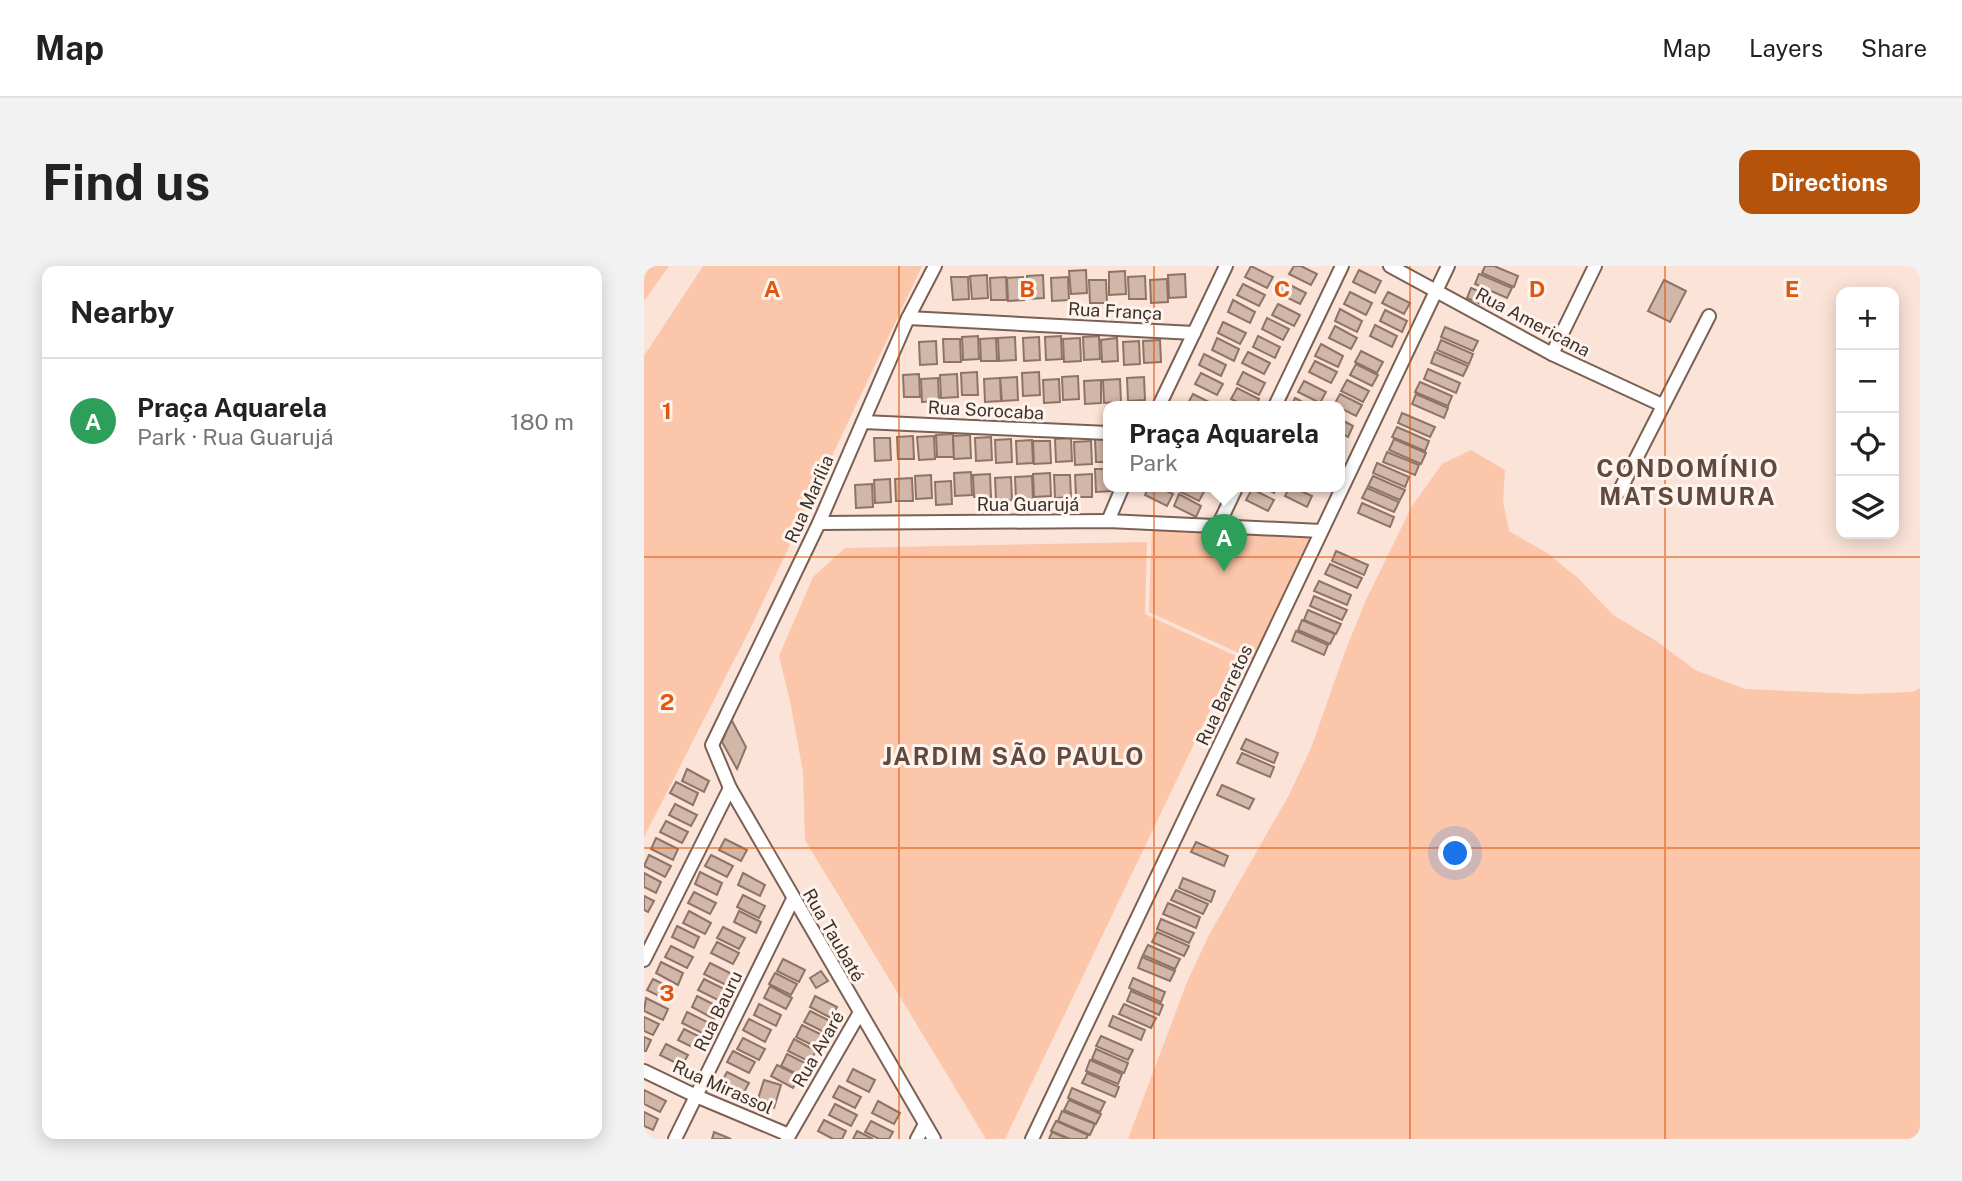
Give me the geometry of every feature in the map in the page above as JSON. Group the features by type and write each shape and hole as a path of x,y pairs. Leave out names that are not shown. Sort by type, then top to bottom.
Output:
{"street":[{"name":"Rua Marília","path":"712,744 819,523 908,318 935,266"},
{"path":"1161,401 1226,266"},
{"path":"1277,401 1342,266"},
{"name":"Rua Americana","path":"1390,266 1552,354 1662,405"},
{"name":"Rua Barretos","path":"1345,481 1448,266"},
{"path":"1552,354 1595,266"},
{"path":"1619,492 1709,316"},
{"name":"Rua França","path":"908,318 1194,333"},
{"name":"Rua Sorocaba","path":"863,422 1103,433"},
{"path":"1108,521 1120,492"},
{"path":"1217,526 1234,492"},
{"name":"Rua Barretos","path":"1032,1139 1340,492"},
{"name":"Rua Guarujá","path":"819,523 1108,521 1321,531"},
{"name":"Rua Taubaté","path":"712,744 730,788 934,1139"},
{"path":"644,960 730,788"},
{"name":"Rua Bauru","path":"675,1139 793,900"},
{"name":"Rua Avaré","path":"788,1137 859,1013"},
{"name":"Rua Mirassol","path":"644,1072 788,1137"},
{"path":"917,1139 925,1124"}],"shaded area":[{"path":"644,266 669,266 644,301"},
{"path":"703,266 922,266 751,627 644,837 644,356"},
{"path":"1471,450 1505,470 1503,501 1509,531 1547,553 1578,578 1613,615 1658,642 1695,670 1745,689 1857,694 1912,692 1920,688 1920,1139 1128,1139 1187,982 1210,933 1289,795 1311,748 1366,600 1412,506 1442,464"},
{"path":"1152,525 1318,532 1256,661 1149,612"},
{"path":"1147,542 1145,614 1236,656 1005,1139 986,1139 805,840 803,772 779,656 813,577 845,548"}],"building":[{"path":"1251,266 1273,277 1267,288 1245,277"},
{"path":"1294,266 1301,266 1317,274 1311,285 1289,274"},
{"path":"1485,266 1494,266 1518,276 1514,287 1482,273"},
{"path":"1086,270 1087,293 1071,294 1069,271"},
{"path":"1359,270 1381,281 1375,293 1353,282"},
{"path":"1125,271 1126,294 1109,295 1109,272"},
{"path":"1185,274 1186,297 1169,298 1168,275"},
{"path":"1479,274 1512,288 1507,298 1475,284"},
{"path":"987,275 988,298 972,299 970,276"},
{"path":"1043,275 1044,298 1028,299 1027,276"},
{"path":"1145,276 1146,299 1129,299 1128,277"},
{"path":"951,277 968,277 969,299 953,300"},
{"path":"1006,277 1007,300 991,300 990,278"},
{"path":"1023,277 1024,300 1008,301 1007,278"},
{"path":"1068,277 1069,300 1052,301 1051,278"},
{"path":"1167,279 1168,302 1151,303 1150,280"},
{"path":"1089,280 1106,280 1107,303 1090,303"},
{"path":"1664,280 1686,291 1670,322 1648,311"},
{"path":"1284,282 1306,293 1300,304 1278,293"},
{"path":"1243,284 1265,295 1259,306 1237,295"},
{"path":"1471,288 1503,301 1499,312 1467,298"},
{"path":"1350,292 1372,303 1366,315 1344,304"},
{"path":"1388,292 1410,303 1404,314 1382,303"},
{"path":"1233,300 1255,312 1250,323 1228,312"},
{"path":"1278,304 1300,315 1294,326 1272,315"},
{"path":"1340,309 1362,321 1357,332 1335,321"},
{"path":"1385,310 1407,321 1402,332 1380,321"},
{"path":"1267,318 1289,329 1283,340 1262,329"},
{"path":"1223,322 1246,333 1240,344 1218,333"},
{"path":"1375,325 1397,336 1392,347 1370,336"},
{"path":"1335,326 1357,338 1351,349 1329,338"},
{"path":"1445,327 1478,341 1473,351 1441,337"},
{"path":"978,336 979,359 963,360 962,337"},
{"path":"1061,336 1062,359 1046,360 1045,337"},
{"path":"1099,336 1100,359 1084,360 1083,337"},
{"path":"1258,336 1280,347 1275,358 1253,347"},
{"path":"1015,337 1016,360 999,361 998,338"},
{"path":"1039,337 1040,360 1024,361 1023,338"},
{"path":"996,338 997,361 981,361 980,339"},
{"path":"1080,338 1081,361 1064,362 1063,339"},
{"path":"1117,338 1118,361 1102,362 1101,340"},
{"path":"1217,338 1239,349 1234,361 1212,350"},
{"path":"943,339 960,339 961,362 944,362"},
{"path":"1160,340 1161,362 1144,363 1143,341"},
{"path":"1441,340 1473,354 1469,364 1437,350"},
{"path":"936,341 937,364 920,365 919,342"},
{"path":"1139,341 1140,364 1124,365 1123,342"},
{"path":"1321,344 1343,356 1338,367 1315,356"},
{"path":"1361,351 1383,362 1377,373 1355,362"},
{"path":"1248,352 1270,363 1264,374 1242,363"},
{"path":"1435,352 1468,366 1463,376 1431,363"},
{"path":"1204,354 1226,365 1221,376 1199,365"},
{"path":"1315,361 1337,372 1331,383 1309,372"},
{"path":"1356,364 1378,375 1372,386 1350,375"},
{"path":"1428,369 1460,383 1456,393 1424,379"},
{"path":"977,372 978,395 962,395 961,373"},
{"path":"1039,372 1040,395 1023,396 1022,373"},
{"path":"1243,372 1265,383 1259,395 1237,384"},
{"path":"1201,373 1223,384 1217,395 1195,384"},
{"path":"919,374 920,397 904,397 903,375"},
{"path":"957,374 958,397 941,398 940,375"},
{"path":"1078,376 1079,399 1063,400 1062,377"},
{"path":"1017,377 1018,400 1002,401 1000,378"},
{"path":"1144,377 1145,400 1128,401 1127,378"},
{"path":"938,378 939,401 922,402 921,379"},
{"path":"1000,378 1001,401 985,402 984,379"},
{"path":"1059,379 1060,402 1044,403 1043,380"},
{"path":"1120,379 1121,401 1104,401 1103,380"},
{"path":"1101,380 1101,403 1085,404 1084,381"},
{"path":"1347,380 1369,391 1363,402 1341,391"},
{"path":"1304,381 1326,392 1321,401 1316,401 1298,392"},
{"path":"1420,382 1452,396 1448,406 1415,392"},
{"path":"1237,388 1259,399 1235,401 1231,399"},
{"path":"1193,394 1207,401 1189,401"},
{"path":"1340,394 1362,405 1356,416 1345,410 1345,401 1336,401"},
{"path":"1416,394 1448,408 1444,418 1412,404"},
{"path":"1402,413 1435,427 1430,437 1398,423"},
{"path":"1345,422 1353,426 1348,437 1345,436"},
{"path":"1397,427 1429,441 1425,451 1392,437"},
{"path":"953,434 954,457 937,457 936,435"},
{"path":"970,435 971,458 954,459 953,436"},
{"path":"913,436 914,459 898,459 897,437"},
{"path":"934,436 935,459 919,460 917,437"},
{"path":"991,437 992,460 976,461 975,438"},
{"path":"874,438 890,438 891,460 875,461"},
{"path":"1071,438 1072,461 1056,462 1055,439"},
{"path":"1011,439 1012,462 996,463 995,440"},
{"path":"1095,439 1103,439 1103,462 1096,462"},
{"path":"1394,439 1426,453 1421,464 1389,450"},
{"path":"1032,440 1033,463 1017,464 1016,441"},
{"path":"1033,441 1050,441 1051,463 1034,464"},
{"path":"1091,441 1092,464 1075,465 1074,442"},
{"path":"1387,452 1419,465 1415,475 1383,462"},
{"path":"1377,463 1409,477 1405,487 1373,473"},
{"path":"1095,469 1103,469 1103,492 1096,492"},
{"path":"971,472 972,495 955,496 954,473"},
{"path":"1050,473 1051,496 1034,497 1033,474"},
{"path":"990,474 991,497 974,497 973,475"},
{"path":"1092,474 1092,497 1076,497 1075,475"},
{"path":"931,475 932,498 916,499 915,476"},
{"path":"1054,475 1070,475 1071,497 1055,498"},
{"path":"1032,476 1033,499 1016,499 1015,477"},
{"path":"1373,476 1405,490 1400,500 1368,486"},
{"path":"1011,477 1012,500 996,501 995,478"},
{"path":"912,478 913,501 896,501 895,479"},
{"path":"890,479 891,502 875,503 874,480"},
{"path":"951,481 952,504 936,505 935,482"},
{"path":"872,484 873,507 856,508 855,485"},
{"path":"1367,488 1399,502 1394,512 1362,498"},
{"path":"1146,492 1173,494 1167,506 1145,495"},
{"path":"1181,492 1204,492 1199,501"},
{"path":"1250,492 1258,492 1274,500 1268,511 1246,500"},
{"path":"1287,492 1303,492 1312,496 1307,507 1285,496"},
{"path":"1179,494 1201,506 1196,517 1174,506"},
{"path":"1362,503 1394,517 1390,527 1358,513"},
{"path":"1336,551 1368,565 1364,575 1332,561"},
{"path":"1330,564 1362,578 1357,588 1325,574"},
{"path":"1319,581 1351,595 1347,605 1314,591"},
{"path":"1314,596 1347,610 1342,620 1310,606"},
{"path":"1308,610 1341,624 1336,634 1304,620"},
{"path":"1302,620 1335,634 1330,644 1298,630"},
{"path":"1296,631 1328,645 1324,655 1292,641"},
{"path":"731,719 746,747 737,769 722,742"},
{"path":"1246,739 1278,753 1274,763 1241,749"},
{"path":"1242,753 1274,767 1270,777 1237,763"},
{"path":"687,769 709,781 704,792 682,781"},
{"path":"676,782 698,793 693,805 670,793"},
{"path":"1222,785 1254,799 1249,809 1217,795"},
{"path":"675,804 697,815 691,826 669,815"},
{"path":"666,821 688,832 682,843 660,832"},
{"path":"656,838 678,849 673,860 651,849"},
{"path":"725,839 747,850 741,861 719,850"},
{"path":"1196,842 1228,856 1224,866 1191,852"},
{"path":"649,855 671,866 665,877 644,866"},
{"path":"711,855 733,866 727,877 705,866"},
{"path":"700,872 722,883 717,895 695,884"},
{"path":"644,873 661,882 656,893 644,887"},
{"path":"743,873 765,885 760,896 738,885"},
{"path":"1183,878 1215,891 1211,902 1179,888"},
{"path":"1176,890 1208,904 1203,914 1171,900"},
{"path":"694,892 716,903 710,914 688,903"},
{"path":"743,895 765,906 759,918 737,907"},
{"path":"644,896 654,901 648,912 644,910"},
{"path":"1168,903 1200,917 1196,928 1163,914"},
{"path":"689,911 711,923 705,934 683,923"},
{"path":"739,911 761,922 756,933 734,922"},
{"path":"1161,919 1194,933 1189,943 1157,929"},
{"path":"677,926 699,937 694,948 672,937"},
{"path":"723,927 745,938 739,949 717,938"},
{"path":"1157,932 1189,946 1184,956 1152,942"},
{"path":"717,942 739,953 733,964 711,953"},
{"path":"1148,945 1180,959 1175,969 1143,955"},
{"path":"671,946 693,957 687,968 665,957"},
{"path":"1142,957 1175,971 1170,981 1138,968"},
{"path":"783,959 805,970 799,982 777,971"},
{"path":"661,962 683,973 678,985 656,973"},
{"path":"710,963 732,974 726,985 704,974"},
{"path":"821,971 828,981 816,988 810,978"},
{"path":"775,973 797,984 791,995 769,984"},
{"path":"1133,978 1165,992 1161,1002 1129,988"},
{"path":"653,979 675,990 669,1001 647,990"},
{"path":"704,979 726,990 720,1001 698,990"},
{"path":"770,986 792,998 786,1009 764,998"},
{"path":"1131,991 1163,1005 1159,1015 1127,1001"},
{"path":"697,996 719,1007 714,1019 692,1007"},
{"path":"815,996 837,1007 831,1018 810,1007"},
{"path":"646,998 668,1009 663,1020 644,1011"},
{"path":"759,1004 781,1015 776,1026 754,1015"},
{"path":"1124,1004 1156,1018 1151,1028 1119,1014"},
{"path":"810,1011 832,1022 826,1033 804,1022"},
{"path":"687,1012 709,1023 704,1034 682,1023"},
{"path":"1113,1016 1145,1030 1141,1040 1109,1026"},
{"path":"644,1017 659,1024 653,1035 644,1031"},
{"path":"749,1019 771,1030 765,1042 743,1030"},
{"path":"802,1025 824,1036 818,1048 796,1037"},
{"path":"684,1029 706,1040 700,1051 678,1040"},
{"path":"1101,1036 1133,1050 1128,1060 1096,1046"},
{"path":"644,1037 651,1040 646,1051 644,1051"},
{"path":"743,1038 765,1049 759,1060 737,1049"},
{"path":"794,1039 816,1051 810,1062 788,1051"},
{"path":"666,1044 688,1055 682,1066 660,1055"},
{"path":"1096,1049 1128,1063 1124,1073 1092,1059"},
{"path":"733,1051 755,1062 749,1073 727,1062"},
{"path":"787,1054 809,1065 803,1077 781,1066"},
{"path":"1090,1060 1122,1074 1118,1084 1086,1071"},
{"path":"777,1065 799,1076 793,1088 771,1076"},
{"path":"853,1069 875,1080 869,1092 847,1081"},
{"path":"727,1072 749,1083 743,1094 721,1083"},
{"path":"1087,1073 1119,1087 1115,1097 1082,1083"},
{"path":"764,1080 781,1085 774,1108 757,1102"},
{"path":"839,1086 861,1097 855,1108 833,1097"},
{"path":"1072,1088 1105,1102 1100,1112 1068,1098"},
{"path":"644,1090 666,1101 660,1112 644,1104"},
{"path":"1069,1100 1101,1114 1096,1124 1064,1110"},
{"path":"878,1101 900,1113 894,1124 872,1113"},
{"path":"835,1104 857,1115 851,1126 829,1115"},
{"path":"1062,1111 1095,1124 1090,1135 1058,1121"},
{"path":"644,1112 658,1119 653,1130 644,1126"},
{"path":"824,1120 846,1131 842,1139 833,1139 818,1131"},
{"path":"871,1121 893,1132 889,1139 879,1139 865,1132"},
{"path":"1056,1121 1088,1135 1086,1139 1070,1139 1051,1131"},
{"path":"857,1131 873,1139 853,1139"},
{"path":"714,1132 731,1139 712,1139"},
{"path":"1052,1132 1068,1139 1049,1139"}],"place":[{"name":"Praça Aquarela","path":"1224,572"}],"district":[{"name":"CONDOMÍNIO MATSUMURA","path":"1688,482"},
{"name":"JARDIM SÃO PAULO","path":"1014,756"}]}
